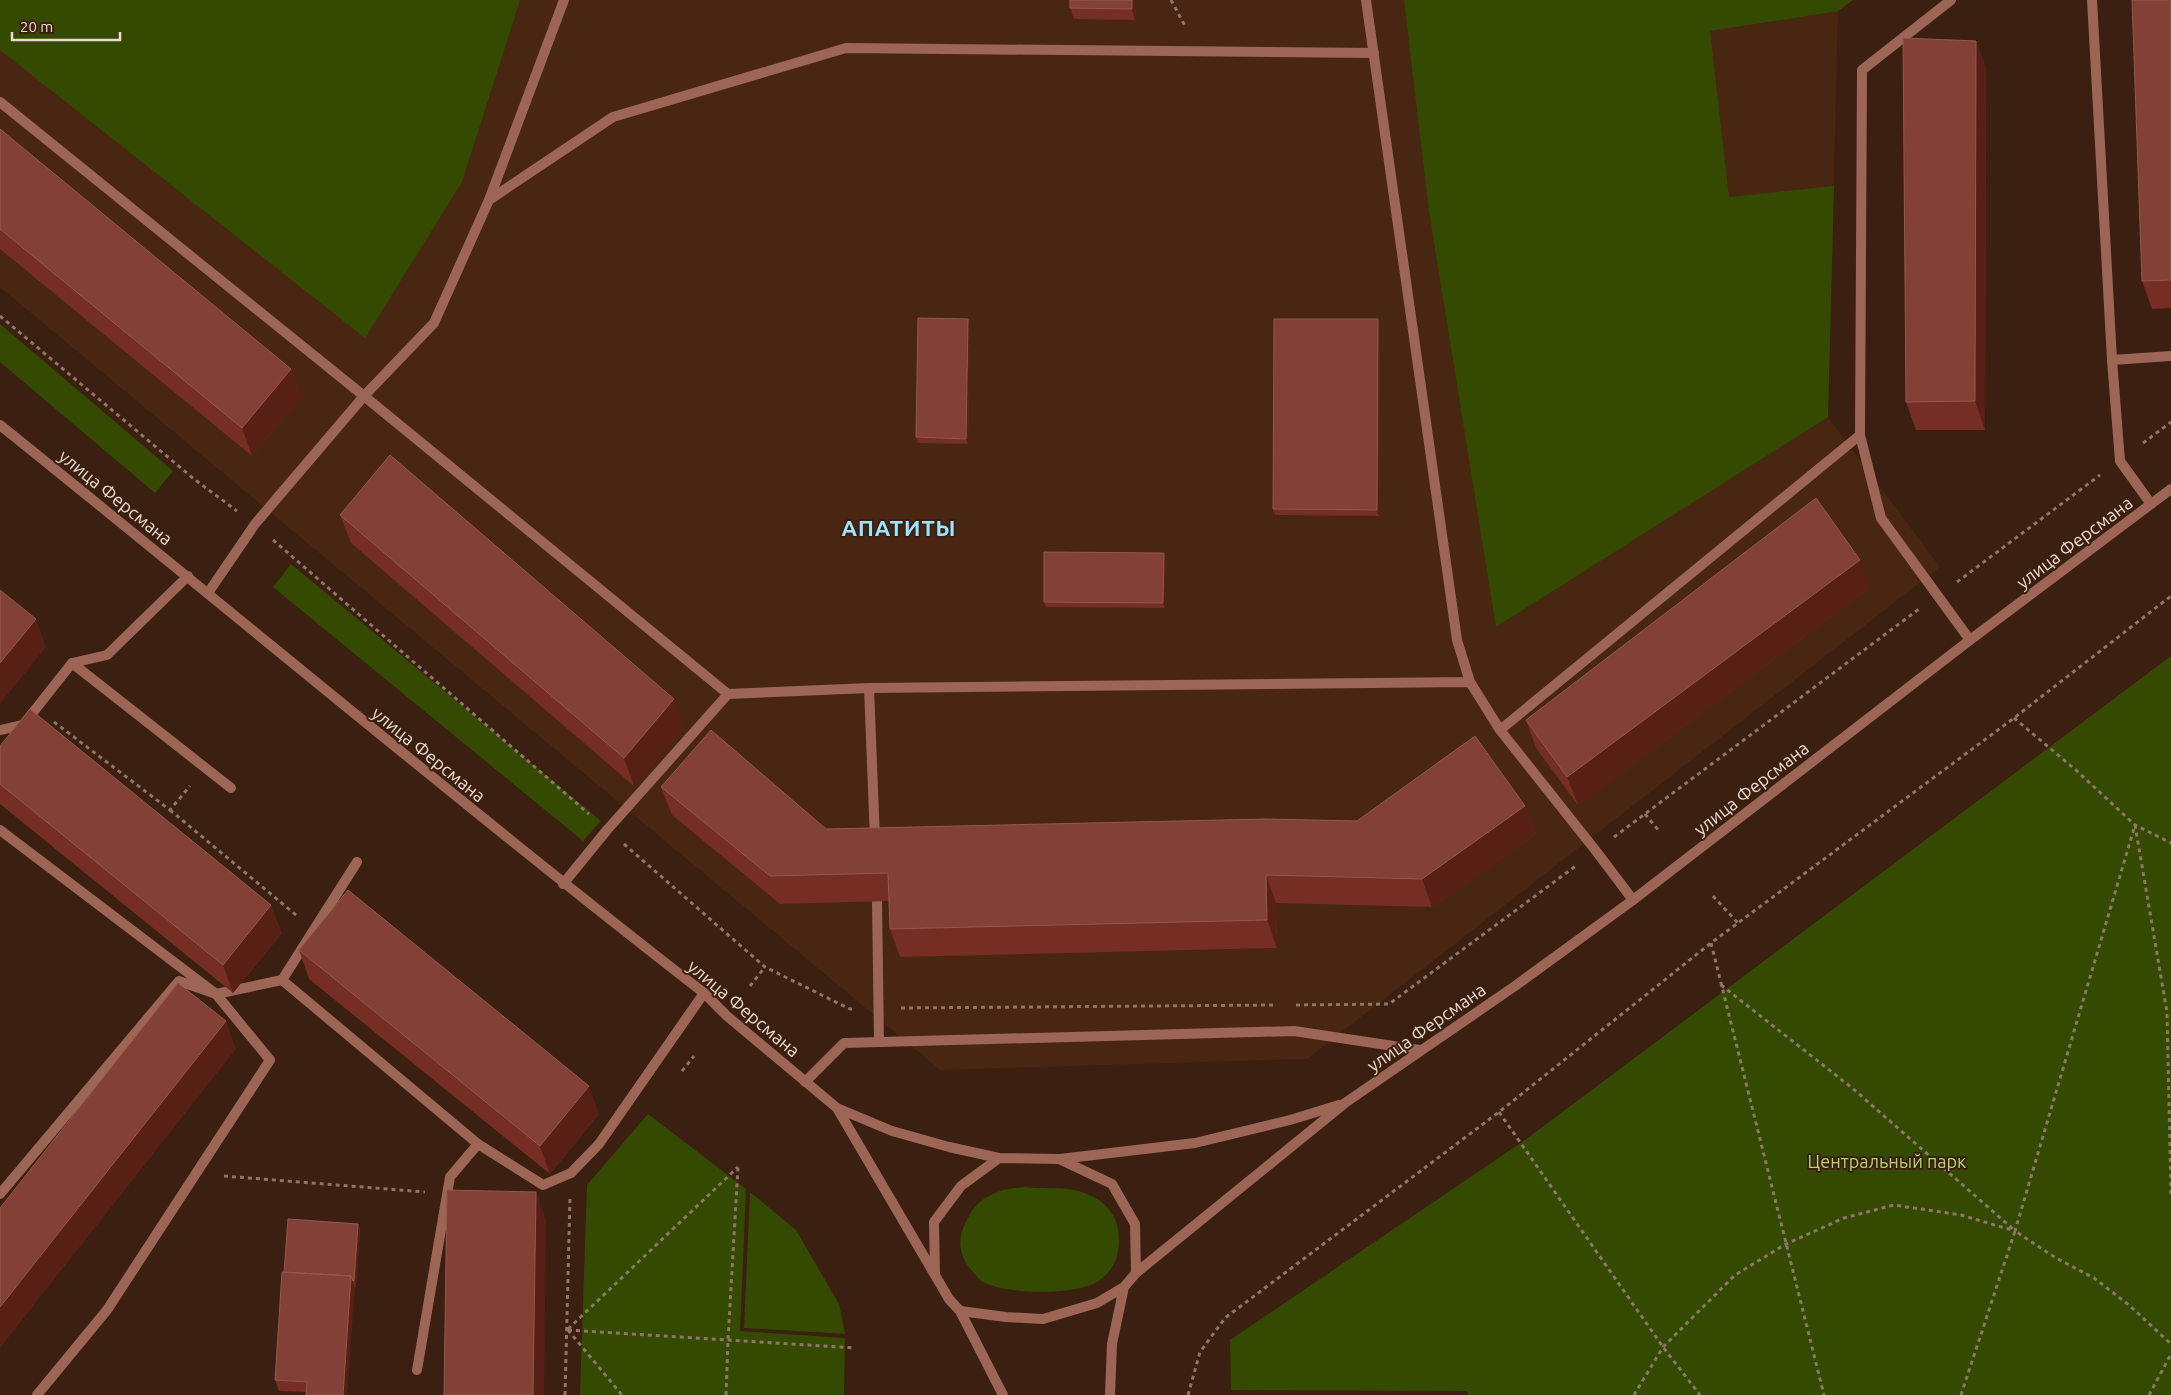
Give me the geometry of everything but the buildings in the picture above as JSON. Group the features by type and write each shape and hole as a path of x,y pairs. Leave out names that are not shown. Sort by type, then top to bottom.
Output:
{"street":[{"path":"208,593 255,524 364,396 434,323 489,200 564,0"},
{"path":"1366,0 1457,640 1470,682 1500,730 1633,900"},
{"path":"1951,0 1862,70 1860,436 1881,518 1970,640"},
{"path":"2092,0 2112,360 2120,460 2151,504"},
{"path":"489,200 612,117 846,48 1374,53"},
{"path":"0,102 364,396 728,694 869,688 1470,682"},
{"path":"2112,360 2171,356"},
{"name":"улица Ферсмана","path":"0,425 188,576 563,884 704,993 837,1108 892,1131 949,1147 999,1158 1059,1159 1195,1143 1290,1120 1345,1103"},
{"path":"1500,730 1860,436"},
{"name":"улица Ферсмана","path":"1124,1287 1136,1273 1345,1103 1515,986 1633,900 1970,640 2171,489"},
{"path":"0,730 23,724 72,663 107,655 188,576"},
{"path":"72,663 231,788"},
{"path":"869,688 875,847"},
{"path":"563,884 728,694"},
{"path":"0,830 216,994 270,1060 107,1310 37,1395"},
{"path":"0,1194 179,981 216,994 282,980 357,862"},
{"path":"876,901 880,1042"},
{"path":"282,980 478,1144 543,1185 571,1173 599,1144 704,993"},
{"path":"806,1082 844,1043 1294,1031 1420,1050"},
{"name":"улица Ферсмана","path":"837,1108 949,1299 960,1311 1003,1395"},
{"path":"417,1370 450,1177 478,1144"},
{"path":"935,1275 934,1222 961,1186 999,1158"},
{"path":"1059,1159 1112,1184 1135,1224 1136,1273"},
{"path":"960,1311 1006,1317 1043,1319 1097,1303 1124,1287"},
{"path":"1110,1395 1112,1344 1124,1287"}],"path":[{"path":"0,316 194,479 255,524 765,967 850,1009 1278,1005"},
{"path":"1288,1005 1388,1004 2171,422"},
{"path":"1188,1395 1200,1352 1225,1318 1499,1112 1711,943 2014,718 2171,596"},
{"path":"36,708 170,810 288,908"},
{"path":"2014,718 2077,771 2135,825 2171,843"},
{"path":"170,810 205,768"},
{"path":"1645,814 1659,831"},
{"path":"2135,825 2167,1012 2171,1194"},
{"path":"1961,1395 2015,1231 2135,825"},
{"path":"1713,896 1738,923"},
{"path":"1711,943 1824,1395"},
{"path":"750,986 765,967"},
{"path":"1721,985 1851,1087 2015,1231 2056,1258 2094,1278 2129,1305 2171,1344"},
{"path":"1499,1112 1664,1348 1700,1395"},
{"path":"568,1330 738,1167 726,1395"},
{"path":"196,1173 447,1194"},
{"path":"565,1395 571,1173"},
{"path":"1634,1395 1664,1348 1735,1275 1786,1244 1844,1218 1894,1204 1961,1215 2015,1231"},
{"path":"568,1330 854,1348"},
{"path":"568,1330 622,1395"},
{"path":"2150,1395 2171,1354"}],"shaded area":[{"path":"0,0 1853,0 1838,11 1828,417 1940,567 1307,1059 940,1070 0,287"}],"green space":[{"path":"0,0 520,0 462,182 365,338 0,50"},
{"path":"1404,0 1853,0 1838,11 1710,31 1729,197 1834,186 1828,417 1496,627 1429,211"},
{"path":"0,324 173,471 155,493 0,362"},
{"path":"291,564 601,821 583,841 273,587"},
{"name":"Центральный парк","path":"2171,656 2171,1395 1468,1395 1467,1391 1231,1390 1230,1340 1525,1140"},
{"path":"648,1114 746,1189 740,1331 845,1338 844,1395 580,1395 587,1185"},
{"path":"1024,1187 1074,1190 1086,1193 1105,1205 1116,1222 1119,1243 1116,1260 1105,1276 1097,1282 1082,1288 1039,1292 995,1287 977,1277 965,1260 960,1247 964,1225 978,1204 991,1195 1007,1189"},
{"path":"750,1192 796,1230 839,1304 845,1334 744,1328"}],"district":[{"name":"АПАТИТЫ","path":"899,527"}]}
